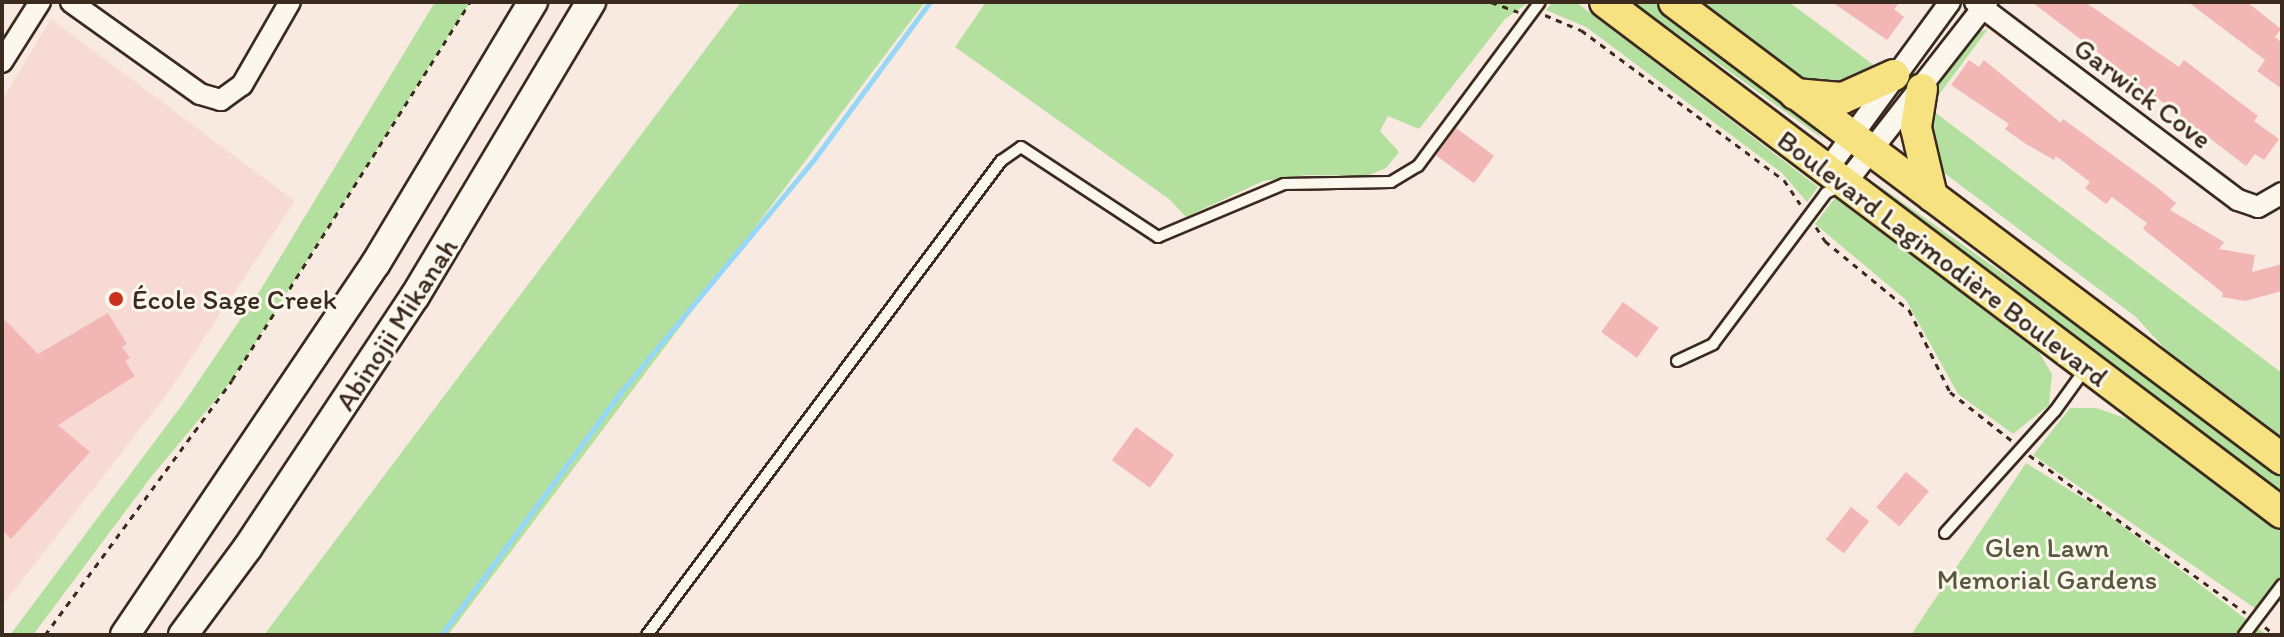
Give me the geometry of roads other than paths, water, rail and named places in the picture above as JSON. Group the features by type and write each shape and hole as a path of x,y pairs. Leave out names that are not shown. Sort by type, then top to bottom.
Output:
{"main road":[{"name":"Boulevard Lagimodière Boulevard","path":"1605,2 1833,182 2087,366 2282,513"},
{"name":"Boulevard Lagimodière Boulevard","path":"1674,2 2282,459"},
{"path":"1795,94 1843,98 1894,75"},
{"path":"1922,89 1916,139 1932,196"}],"street":[{"path":"2,62 40,2"},
{"path":"71,2 200,94 221,100 242,85 283,5"},
{"name":"Abinojii Mikanah","path":"125,635 376,263 533,2"},
{"name":"Abinojii Mikanah","path":"183,635 248,547 407,309 591,2"},
{"path":"1862,143 1894,75 1950,2"},
{"path":"1833,182 1862,143 1922,89 1981,4"},
{"name":"Garwick Cove","path":"1981,4 2238,200 2258,207 2282,193"}],"lane":[{"path":"647,635 992,173 1021,147 1158,237 1284,184 1391,182 1418,166 1540,2"},
{"path":"1677,361 1713,344 1833,182"},
{"path":"1945,533 2021,448 2087,366"},
{"path":"2244,635 2282,585"}],"waterway":[{"path":"441,635 620,393 815,158 930,2"}],"place":[{"name":"École Sage Creek","path":"116,299"}],"park label":[{"name":"Glen Lawn Memorial Gardens","path":"2047,563"}]}
